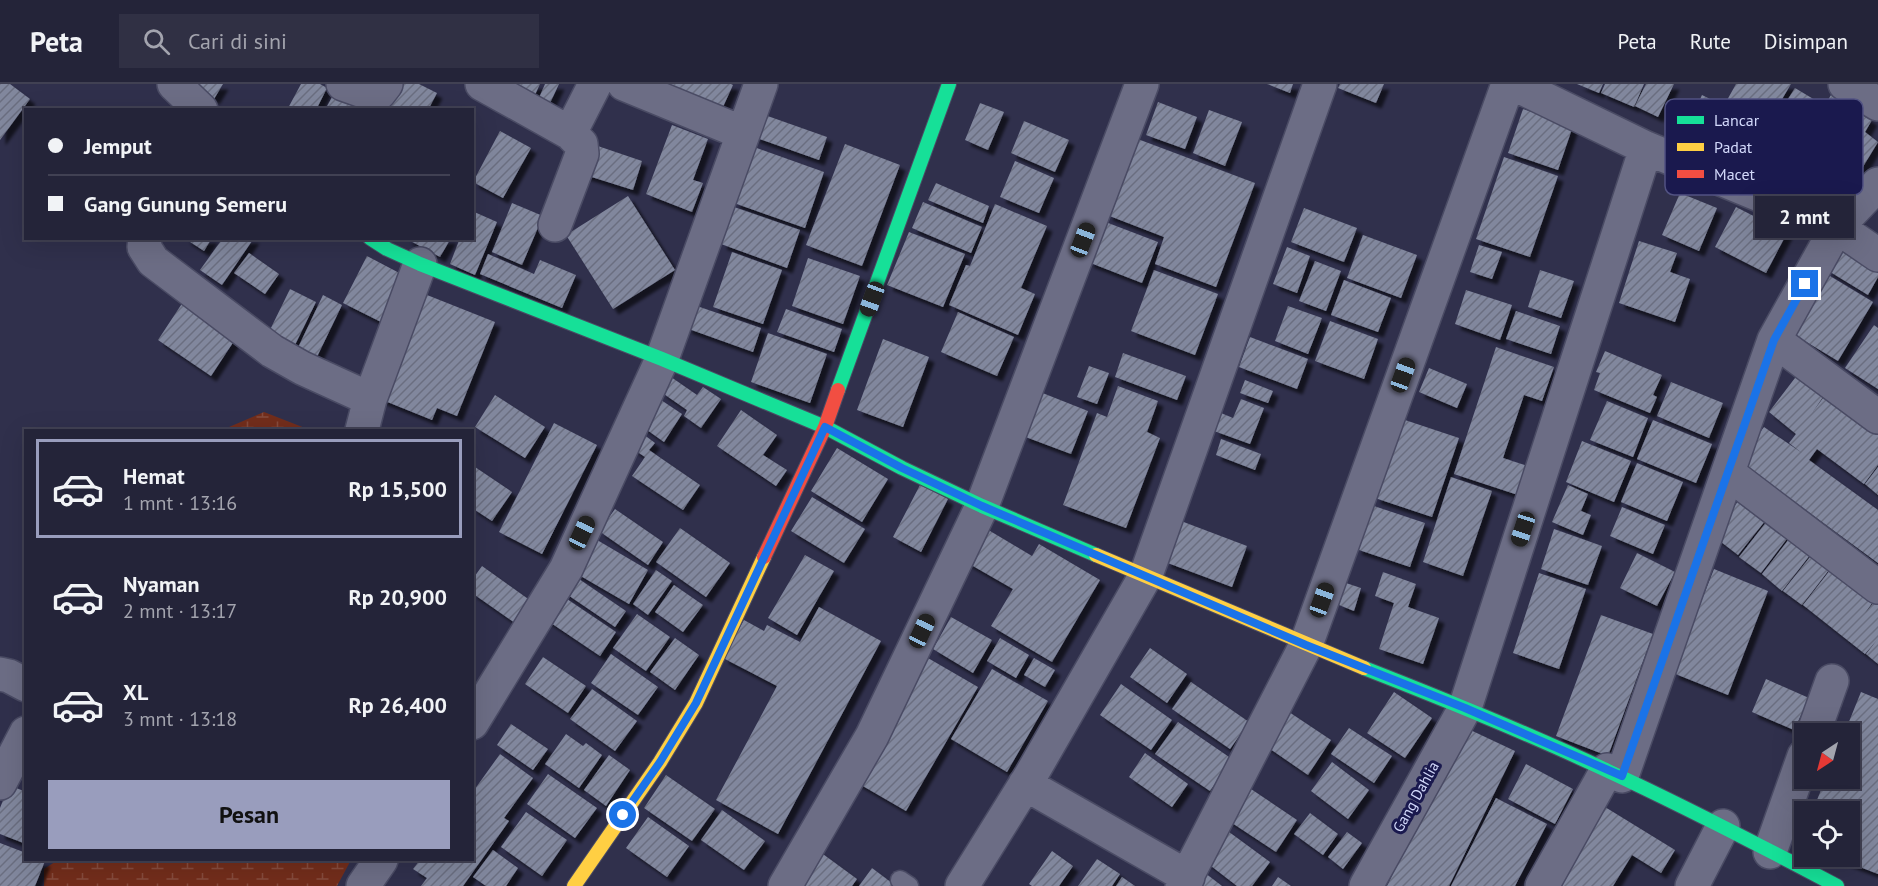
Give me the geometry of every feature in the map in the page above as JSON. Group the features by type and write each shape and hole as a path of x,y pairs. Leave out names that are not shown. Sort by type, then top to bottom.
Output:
{"street":[{"path":"174,84 199,108"},
{"path":"343,84 374,94 379,93 386,84"},
{"path":"482,84 570,133 581,144 582,154 555,225"},
{"path":"570,133 595,84"},
{"path":"624,84 743,133"},
{"path":"474,720 566,568 662,358 762,84"},
{"path":"574,886 660,762 696,703 825,427 949,84"},
{"path":"785,886 872,736 982,506 1142,84"},
{"path":"962,886 1025,784 1146,575 1320,84"},
{"path":"1025,784 1185,882 1306,645 1508,84"},
{"path":"1514,84 1665,156"},
{"path":"1845,84 1878,104"},
{"name":"Gang Dahlia","path":"1366,886 1465,708 1646,148"},
{"path":"1542,886 1615,773 1728,473 1774,340 1837,227 1878,184"},
{"path":"1760,195 1837,227 1878,255"},
{"path":"145,240 144,247 153,261 272,351 302,368 370,399"},
{"path":"373,240 420,264 662,358 825,427 902,468 982,506 1306,645 1465,708 1615,773 1723,826 1835,886"},
{"path":"362,429 370,399 420,264"},
{"path":"1774,340 1878,417"},
{"path":"1728,473 1878,587"},
{"path":"0,674 24,684"},
{"path":"1817,723 1832,681"},
{"path":"0,783 24,737"},
{"path":"1770,852 1794,784"},
{"path":"1692,886 1723,826"},
{"path":"363,886 380,861"}],"green space":[{"path":"264,412 307,429 224,429"},
{"path":"56,861 350,861 337,886 44,886 44,869"}],"building":[{"path":"0,84 10,84 30,99 0,140"},
{"path":"191,84 223,84 214,99"},
{"path":"301,84 320,84 327,88 317,108 288,108"},
{"path":"401,84 419,84 437,93 429,108 389,108"},
{"path":"502,84 540,84 533,99"},
{"path":"545,84 559,84 550,103 539,98"},
{"path":"666,84 731,84 733,85 722,109"},
{"path":"1267,84 1293,84 1290,93"},
{"path":"1340,84 1384,84 1376,103 1338,88"},
{"path":"1577,84 1603,84 1599,93"},
{"path":"1605,84 1644,84 1634,107 1601,93"},
{"path":"1646,84 1674,84 1658,117 1635,106"},
{"path":"1736,84 1791,84 1782,99 1728,99"},
{"path":"337,88 372,108 326,108"},
{"path":"1795,88 1813,99 1788,99"},
{"path":"1158,102 1197,117 1185,149 1146,135"},
{"path":"980,103 1004,112 988,150 965,140"},
{"path":"1523,109 1573,126 1558,170 1508,153"},
{"path":"1209,110 1242,122 1225,166 1193,153"},
{"path":"762,114 827,137 819,160 754,137"},
{"path":"1863,115 1872,120 1865,132 1878,142 1863,167"},
{"path":"1024,121 1069,140 1055,172 1011,153"},
{"path":"672,125 708,139 693,180 703,183 692,212 646,194"},
{"path":"500,131 531,148 503,198 474,183"},
{"path":"1135,138 1255,183 1216,287 1155,264 1164,237 1107,215"},
{"path":"589,143 642,161 633,190 579,173"},
{"path":"845,144 900,165 862,266 806,245"},
{"path":"754,147 824,172 805,228 734,203"},
{"path":"1504,157 1558,176 1530,257 1476,239"},
{"path":"1015,161 1054,178 1039,213 1000,197"},
{"path":"936,183 989,206 983,223 928,200"},
{"path":"1679,195 1685,195 1717,208 1699,251 1662,235"},
{"path":"1792,195 1808,195 1804,202"},
{"path":"1811,195 1840,195 1830,213 1808,200"},
{"path":"628,196 675,270 613,309 566,235"},
{"path":"923,202 982,227 971,253 912,228"},
{"path":"512,203 543,216 522,265 492,252"},
{"path":"995,204 1047,226 1021,288 1035,294 1018,335 949,305 966,265 970,266"},
{"path":"734,207 800,230 787,268 721,244"},
{"path":"1736,207 1787,233 1766,273 1715,247"},
{"path":"1304,208 1357,228 1344,262 1291,242"},
{"path":"474,212 497,222 475,275 450,264 459,240 474,240"},
{"path":"1103,221 1158,242 1142,283 1088,262"},
{"path":"909,232 965,254 943,307 887,285"},
{"path":"1363,235 1417,255 1401,298 1347,278"},
{"path":"187,240 211,240 204,251"},
{"path":"222,240 253,240 222,285 200,270"},
{"path":"409,240 450,240 440,257"},
{"path":"1639,241 1677,253 1670,272 1690,279 1675,322 1619,303"},
{"path":"1843,243 1878,264 1878,277 1868,295 1827,270"},
{"path":"1479,245 1502,252 1492,279 1470,272"},
{"path":"1287,247 1310,256 1297,293 1273,284"},
{"path":"732,252 782,270 763,324 713,307"},
{"path":"249,253 279,274 265,294 234,273"},
{"path":"488,254 534,274 540,260 576,275 562,308 480,274"},
{"path":"367,256 405,276 381,322 343,303"},
{"path":"808,258 860,276 843,324 792,306"},
{"path":"1315,261 1341,271 1326,311 1299,301"},
{"path":"1154,270 1218,294 1195,355 1131,331"},
{"path":"1540,270 1574,281 1561,318 1528,307"},
{"path":"1825,273 1873,302 1838,361 1790,332"},
{"path":"1344,280 1391,298 1378,332 1331,315"},
{"path":"290,289 316,302 292,351 266,338"},
{"path":"1466,290 1512,305 1500,340 1455,324"},
{"path":"422,293 495,322 457,416 437,408 432,420 380,399"},
{"path":"323,295 342,305 314,363 295,354"},
{"path":"183,302 236,338 211,376 158,340"},
{"path":"694,305 761,328 753,352 686,328"},
{"path":"1288,306 1322,318 1308,354 1275,341"},
{"path":"786,309 842,329 834,352 777,332"},
{"path":"1516,311 1560,326 1551,354 1506,339"},
{"path":"958,312 1014,337 997,376 941,352"},
{"path":"1330,321 1378,339 1364,379 1315,361"},
{"path":"1874,325 1878,328 1878,389 1845,368"},
{"path":"768,333 827,354 810,403 751,382"},
{"path":"1250,337 1308,359 1297,389 1239,367"},
{"path":"883,339 929,357 903,427 857,410"},
{"path":"1496,347 1554,367 1542,401 1524,395 1503,458 1528,466 1518,495 1454,474"},
{"path":"1605,351 1662,375 1653,395 1657,397 1650,413 1594,390 1600,373 1596,372"},
{"path":"1123,353 1186,376 1177,400 1115,377"},
{"path":"1089,366 1109,373 1097,404 1077,397"},
{"path":"1429,368 1467,384 1457,408 1419,392"},
{"path":"1798,374 1825,394 1812,413 1826,394 1878,426 1878,465 1864,484 1817,449 1809,460 1878,510 1878,563 1739,461 1764,427 1802,453 1789,443 1796,434 1769,412"},
{"path":"671,377 697,395 703,387 721,399 701,428 684,416 687,410 661,392"},
{"path":"1245,380 1273,391 1268,403 1240,393"},
{"path":"1671,382 1723,403 1709,438 1657,416"},
{"path":"1118,386 1158,401 1147,432 1160,438 1126,528 1063,505 1097,413 1107,417"},
{"path":"1040,392 1088,411 1071,454 1023,436"},
{"path":"495,395 545,427 525,458 475,427"},
{"path":"658,398 682,414 664,442 640,425"},
{"path":"1241,399 1264,408 1250,444 1214,431 1221,413 1233,418"},
{"path":"1607,401 1648,418 1633,457 1590,440"},
{"path":"741,410 777,435 763,455 787,470 776,486 717,446"},
{"path":"1402,419 1459,438 1432,517 1375,498"},
{"path":"1653,420 1712,444 1696,483 1637,459"},
{"path":"554,423 597,445 542,554 499,532"},
{"path":"643,434 655,443 649,450 700,485 683,510 632,476 645,457 633,449"},
{"path":"1221,439 1261,454 1255,470 1216,455"},
{"path":"1582,441 1631,461 1614,502 1566,482"},
{"path":"837,448 888,479 862,522 811,491"},
{"path":"1637,463 1683,482 1667,521 1621,502"},
{"path":"474,466 512,492 492,521 474,509"},
{"path":"1878,467 1878,495 1865,484"},
{"path":"1451,477 1492,491 1463,576 1423,562"},
{"path":"920,485 948,499 921,552 893,537"},
{"path":"1568,485 1588,494 1581,511 1591,515 1583,535 1552,522"},
{"path":"1743,495 1769,516 1738,555 1712,535"},
{"path":"812,497 865,529 844,563 791,531"},
{"path":"1371,505 1425,523 1410,567 1356,549"},
{"path":"1622,507 1665,525 1653,554 1610,536"},
{"path":"615,509 663,542 648,565 599,531"},
{"path":"1774,512 1795,528 1761,573 1739,557"},
{"path":"1181,521 1247,546 1232,587 1165,562"},
{"path":"680,528 730,563 706,597 656,562"},
{"path":"985,528 1032,556 1039,544 1100,580 1052,662 991,626 1013,589 966,562"},
{"path":"1554,529 1602,546 1588,585 1541,569"},
{"path":"1796,530 1817,546 1782,591 1762,574"},
{"path":"592,537 648,570 629,604 572,571"},
{"path":"1814,552 1832,566 1802,605 1783,591"},
{"path":"1637,553 1675,572 1657,606 1620,588"},
{"path":"805,555 834,571 797,635 768,618"},
{"path":"1834,565 1875,599 1865,613 1876,600 1878,601 1878,664 1866,654 1877,640 1865,654 1803,605"},
{"path":"482,566 531,601 515,623 474,594 474,577"},
{"path":"1714,569 1768,591 1728,695 1673,673"},
{"path":"656,570 672,581 648,615 633,604"},
{"path":"1383,572 1416,584 1408,607 1439,618 1423,664 1379,649 1394,603 1375,596"},
{"path":"1539,573 1586,589 1559,669 1513,653"},
{"path":"573,575 626,611 615,627 562,591"},
{"path":"1346,583 1361,588 1354,611 1339,605"},
{"path":"674,585 703,605 683,632 655,612"},
{"path":"561,595 616,632 600,656 545,619"},
{"path":"819,607 881,641 778,834 716,800 777,686 723,658 744,620 764,631 767,625 800,642"},
{"path":"637,614 670,637 646,671 613,648"},
{"path":"1601,615 1653,634 1608,756 1556,736"},
{"path":"951,617 992,640 973,673 933,649"},
{"path":"675,638 699,655 675,690 650,672"},
{"path":"1000,638 1029,655 1016,678 987,661"},
{"path":"1150,648 1187,674 1167,703 1130,677"},
{"path":"611,654 658,687 638,715 591,683"},
{"path":"921,654 978,687 906,811 849,778"},
{"path":"543,657 586,686 568,713 525,684"},
{"path":"1034,658 1055,670 1045,687 1024,675"},
{"path":"992,669 1048,701 1007,772 951,739"},
{"path":"1766,679 1809,698 1797,723 1794,723 1794,730 1752,712"},
{"path":"1191,682 1249,722 1230,749 1172,709"},
{"path":"1121,684 1172,720 1151,750 1100,715"},
{"path":"592,689 637,721 615,751 570,719"},
{"path":"1394,692 1432,718 1405,758 1367,733"},
{"path":"1861,692 1878,699 1878,874 1860,867 1860,801 1817,801 1821,789 1860,789 1860,723 1848,723"},
{"path":"1283,708 1331,740 1308,775 1260,742"},
{"path":"1178,722 1232,759 1210,791 1155,754"},
{"path":"511,724 548,749 533,770 497,745"},
{"path":"1464,727 1515,751 1449,886 1387,886"},
{"path":"1349,728 1392,756 1374,783 1331,754"},
{"path":"566,734 583,746 586,743 602,755 579,788 545,764"},
{"path":"1145,753 1188,784 1172,807 1129,777"},
{"path":"500,754 533,778 504,818 509,821 463,886 421,886 427,878 413,869 419,861 474,861 474,800 476,798 474,790"},
{"path":"609,755 630,770 606,806 584,790"},
{"path":"1332,762 1369,790 1348,819 1311,791"},
{"path":"1526,764 1573,789 1555,824 1508,799"},
{"path":"548,774 597,808 575,838 527,804"},
{"path":"666,775 715,809 692,841 644,808"},
{"path":"9,785 24,791 24,843 0,834 0,808"},
{"path":"1248,787 1297,820 1276,852 1226,819"},
{"path":"1496,798 1547,824 1515,886 1451,886"},
{"path":"1605,807 1675,850 1661,873 1632,855 1613,886 1557,886"},
{"path":"722,810 765,841 744,870 701,840"},
{"path":"526,812 567,840 542,876 501,847"},
{"path":"1310,813 1338,834 1323,855 1294,834"},
{"path":"648,817 689,846 667,877 626,848"},
{"path":"1225,829 1270,862 1252,886 1237,886 1202,859"},
{"path":"1347,832 1362,843 1343,869 1328,857"},
{"path":"0,843 24,852 24,861 45,861 35,886 0,886"},
{"path":"816,849 857,879 852,886 806,886 795,878"},
{"path":"493,850 518,868 506,886 486,886 473,877"},
{"path":"1052,851 1073,866 1059,886 1032,886 1029,884"},
{"path":"1097,859 1120,874 1112,886 1078,886"},
{"path":"872,868 896,886 859,886"},
{"path":"1205,873 1222,886 1195,886"},
{"path":"1122,877 1135,886 1116,886"},
{"path":"1278,877 1291,886 1272,886"}],"traffic: fast":[{"path":"838,390 949,84"},
{"path":"373,240 420,264 662,359 825,427 902,468 982,506 1096,555"},
{"path":"1364,668 1487,717 1578,757 1695,813 1837,886"}],"traffic: slow":[{"path":"1096,555 1364,668"},
{"path":"574,886 660,762 696,703 764,557"}],"traffic: jam":[{"path":"764,557 825,427 838,390"}],"route":[{"path":"623,815 660,762 696,703 825,427 902,468 982,506 1306,645 1465,708 1622,776 1774,340 1805,284"}]}
